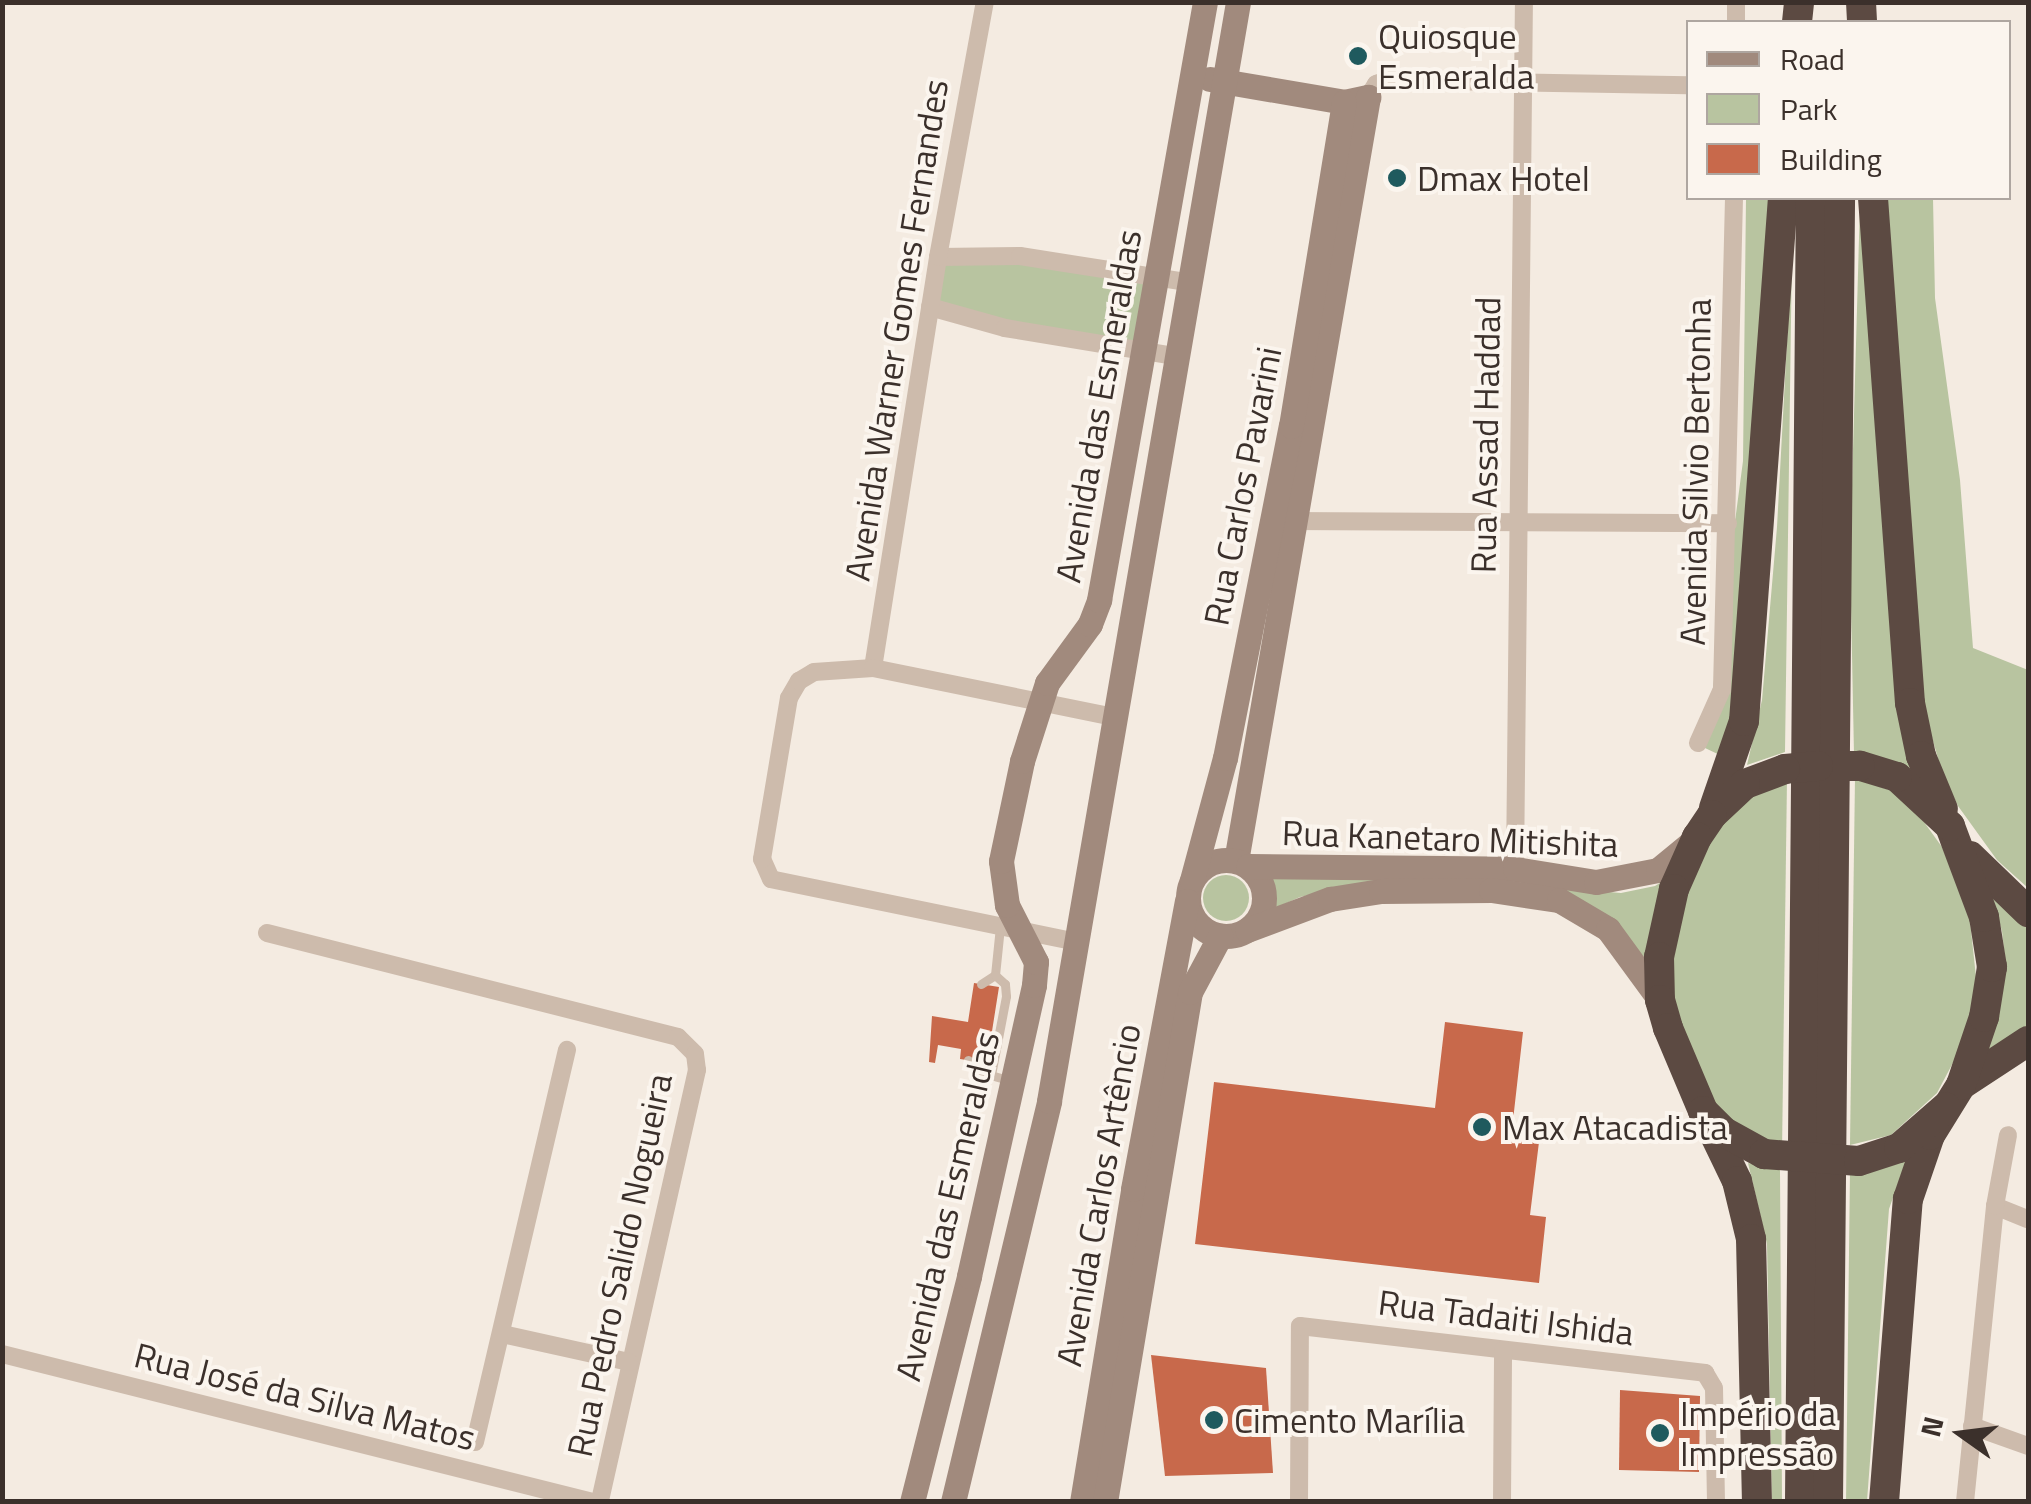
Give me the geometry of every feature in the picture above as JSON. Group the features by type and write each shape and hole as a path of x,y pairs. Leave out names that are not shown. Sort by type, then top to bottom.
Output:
{"highway":[{"path":"1757,1502 1750,1238 1737,1182 1678,1060 1660,1000 1659,957 1666,914 1744,720 1783,200"},
{"path":"1800,1502 1815,1199 1819,811 1812,200"},
{"path":"1819,725 1840,200"},
{"path":"1873,200 1910,703 1921,756 1956,836 1984,916 1992,967 1984,1017 1954,1096 1914,1175 1905,1212 1884,1502"},
{"path":"1704,826 1745,784 1766,775 1818,766 1878,770 1912,787 2028,912"},
{"path":"1703,1111 1724,1132 1764,1154 1859,1161 1908,1142 1954,1096 2028,1042"},
{"path":"1815,1199 1828,1502"}],"main road":[{"name":"Avenida das Esmeraldas","path":"912,1502 1002,1078 1036,962 1010,929 1001,885 1001,862 1047,683 1090,624 1099,600 1205,2"},
{"name":"Avenida das Esmeraldas","path":"953,1502 1033,1176 1118,718 1238,2"},
{"path":"1192,76 1356,100"},
{"name":"Rua Carlos Pavarini","path":"1242,864 1283,521 1356,100"},
{"name":"Rua Carlos Pavarini","path":"1190,890 1283,521"},
{"path":"1225,758 1252,762"},
{"name":"Rua Kanetaro Mitishita","path":"1242,864 1515,870 1572,881 1618,880 1658,870 1704,826"},
{"path":"1211,862 1242,864 1262,886 1262,911 1247,930 1220,936 1198,924 1190,890 1211,862"},
{"name":"Avenida Carlos Artêncio","path":"1082,1502 1140,1152 1190,890"},
{"name":"Rua Kanetaro Mitishita","path":"1247,930 1330,899 1382,891 1491,890 1560,900 1608,930 1660,1000"},
{"name":"Avenida Carlos Artêncio","path":"1104,1502 1190,992 1220,936"}],"street":[{"name":"Avenida Warner Gomes Fernandes","path":"873,668 938,257 985,2"},
{"name":"Rua Assad Haddad","path":"1515,870 1524,2"},
{"path":"1356,100 1387,80 1524,79 1686,85"},
{"name":"Avenida Silvio Bertonha","path":"1698,743 1722,689 1734,200"},
{"path":"938,257 1020,256 1192,283"},
{"path":"930,307 1006,328 1180,357"},
{"path":"1283,521 1728,523"},
{"path":"1077,942 771,879 762,859 789,698 798,681 833,668 873,668 1118,718"},
{"name":"Rua Pedro Salido Nogueira","path":"267,933 678,1037 690,1044 697,1070 600,1502"},
{"path":"475,1442 567,1050"},
{"path":"1965,1502 1995,1206 2008,1136"},
{"path":"1995,1206 2028,1219"},
{"name":"Rua Tadaiti Ishida","path":"1300,1502 1300,1326 1706,1372 1714,1388 1716,1502"},
{"path":"502,1334 629,1362"},
{"path":"1502,1502 1503,1350"},
{"name":"Rua José da Silva Matos","path":"2,1354 592,1502"},
{"path":"1972,1426 2028,1446"}],"lane":[{"path":"982,984 995,975 1010,929"},
{"path":"968,1060 973,1070 1002,1078 1006,996 1005,984 995,975"}],"green space":[{"path":"1746,200 1772,200 1740,692 1724,757 1705,748 1743,461"},
{"path":"1882,200 1933,200 1935,298 1960,480 1973,648 2028,670 2028,888 1997,860 1958,806 1942,772 1924,710"},
{"path":"1860,203 1913,769 1909,771 1854,754 1850,556"},
{"path":"1792,249 1785,752 1747,765 1762,700 1777,527"},
{"path":"938,257 1157,276 1143,352 930,307"},
{"path":"1855,778 1892,791 1924,822 1942,847 1969,912 1976,977 1972,1011 1956,1057 1937,1093 1891,1135 1850,1145"},
{"path":"1787,779 1782,1152 1758,1144 1716,1106 1680,1032 1670,976 1691,873 1731,808"},
{"path":"1226,875 1243,881 1249,898 1243,915 1226,921 1209,915 1203,898 1209,881"},
{"path":"1271,878 1388,878 1300,897 1271,910"},
{"path":"1668,878 1649,963 1613,921 1562,888 1621,893 1655,886"},
{"path":"1987,883 2028,923 2028,1029 1986,1057 2005,959 2002,931"},
{"path":"1908,1155 1889,1209 1867,1501 1846,1502 1850,1170"},
{"path":"1748,1163 1780,1170 1782,1501 1772,1501 1767,1244"}],"building":[{"path":"974,983 999,987 987,1063 960,1059 961,1049 938,1045 935,1063 929,1062 932,1016 968,1022"},
{"path":"1445,1022 1523,1032 1511,1138 1539,1142 1530,1215 1546,1217 1539,1283 1195,1244 1214,1082 1435,1108"},
{"name":"Cimento Marília","path":"1151,1355 1266,1368 1273,1473 1165,1476"},
{"name":"Império da Impressão","path":"1620,1390 1700,1396 1699,1472 1619,1470"}],"place":[{"name":"Quiosque Esmeralda","path":"1358,56"},
{"name":"Dmax Hotel","path":"1397,178"},
{"name":"Max Atacadista","path":"1482,1127"},
{"name":"Cimento Marília","path":"1214,1420"},
{"name":"Império da Impressão","path":"1660,1433"}]}
